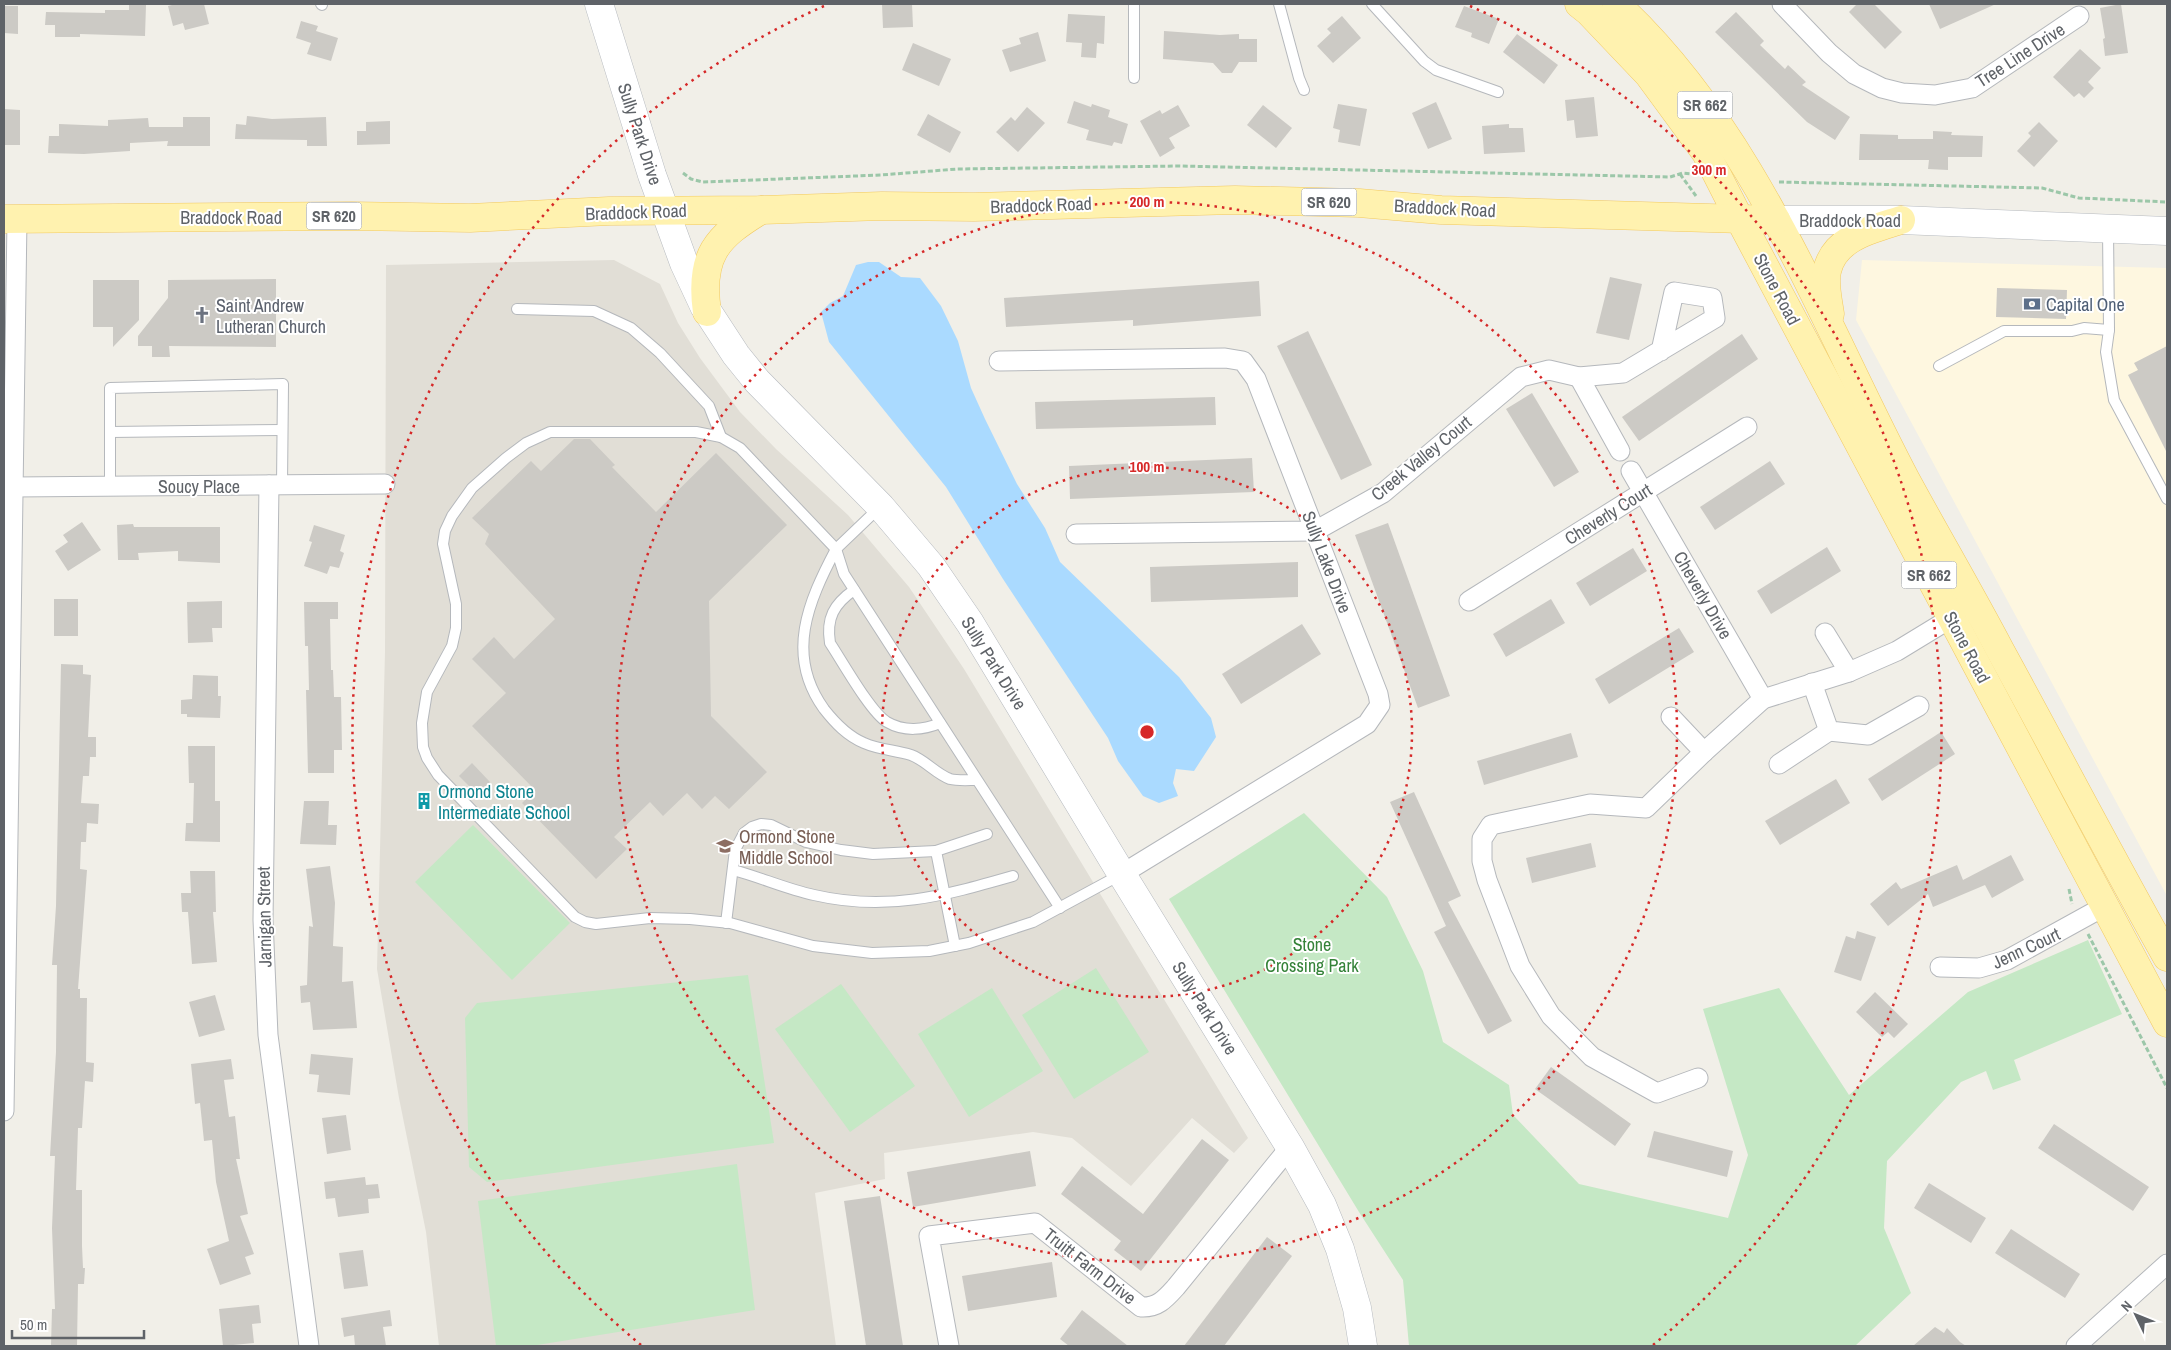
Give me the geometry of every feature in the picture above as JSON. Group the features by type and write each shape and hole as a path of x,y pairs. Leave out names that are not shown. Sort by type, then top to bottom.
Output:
{"main road":[{"name":"SR 662","path":"1579,4 1648,74 1706,152 1739,218"},
{"name":"SR 662","path":"1616,4 1673,64 1704,103 1727,136 1776,220"},
{"name":"Braddock Road","path":"10,219 342,216 470,218 665,210 761,210 882,206 974,207 1235,200 1359,202 1441,210 1776,220"},
{"path":"707,312 705,284 712,253 728,232 761,210"},
{"name":"Stone Road","path":"1739,218 2167,1023"},
{"name":"Stone Road","path":"1776,220 1907,480 2167,957"},
{"path":"1832,330 1826,272 1835,252 1851,238 1901,220"}],"street":[{"name":"Sully Park Drive","path":"599,4 648,165 684,263 707,312 736,356 770,396 881,507 930,566 970,623 1290,1147 1322,1205 1340,1249 1357,1308 1364,1346"},
{"name":"Tree Line Drive","path":"1782,4 1835,59 1854,74 1870,83 1902,93 1936,95 1972,88 2078,16"},
{"path":"4,1111 13,487 10,219"},
{"name":"Braddock Road","path":"1776,220 1901,220 2167,231"},
{"name":"Creek Valley Court","path":"1076,534 1315,531 1383,493 1521,376 1549,370 1579,377 1623,373 1661,351"},
{"name":"Sully Lake Drive","path":"999,362 1225,358 1243,361 1256,379 1378,694 1380,705 1367,724 1122,874"},
{"path":"1579,377 1620,451"},
{"name":"Cheverly Court","path":"1469,601 1747,427"},
{"name":"Cheverly Drive","path":"1631,471 1763,700"},
{"name":"Soucy Place","path":"13,487 385,484"},
{"name":"Jarnigan Street","path":"275,486 263,920 267,1025 309,1346"},
{"path":"1698,1078 1657,1093 1592,1057 1551,1016 1520,966 1487,880 1482,861 1482,839 1492,825 1590,804 1646,808 1704,752 1763,700 1849,672 1897,651 1951,617 1976,604"},
{"path":"1825,633 1849,672"},
{"path":"1812,683 1829,731"},
{"path":"1779,764 1829,731 1868,735 1919,706"},
{"path":"1670,717 1704,752"},
{"name":"Jenn Court","path":"1940,967 1979,968 1992,966 2016,956 2105,906"},
{"name":"Truitt Farm Drive","path":"949,1346 929,1236 1035,1223 1142,1307 1151,1308 1163,1301 1176,1287 1290,1147"},
{"path":"2076,1346 2167,1264"}],"lane":[{"path":"1134,4 1134,78"},
{"path":"1279,4 1298,78 1304,90"},
{"path":"1372,4 1424,61 1436,70 1498,92"},
{"path":"2108,228 2109,330 2106,352 2114,400 2167,499"},
{"path":"518,309 594,311 631,328 660,352 709,406 721,437"},
{"path":"1939,366 2004,331 2072,331 2084,328 2109,330"},
{"path":"110,486 110,388 283,384 282,430 275,486"},
{"path":"110,432 282,430"},
{"path":"1060,908 844,574 836,549 740,448 721,437 696,432 550,432 526,443 486,474 460,502 445,531 444,554 456,604 456,628 452,646 427,692 422,723 427,758 438,775 575,917 585,922 596,924 670,918 726,923 813,946 872,953 929,951 1004,933 1033,922 1060,908 1122,874"},
{"path":"881,507 836,549 816,587 802,645 806,672 819,701 836,724 862,742 885,751 912,755 950,778 977,780"},
{"path":"854,590 838,601 828,631 830,643 876,712 887,722 902,728 926,729 940,724"},
{"path":"726,923 735,850 739,842 752,827 761,824 781,829 806,842 840,850 873,854 936,851 987,834"},
{"path":"936,851 956,946"},
{"path":"733,870 762,878 796,891 837,900 874,903 911,901 945,895 1013,876"}],"path":[{"path":"683,173 691,179 704,182 881,175 957,169 1180,166 1670,177 1682,173 1718,176"},
{"path":"1753,180 2042,188 2079,198 2167,202"}],"shaded area":[{"name":"Ormond Stone Middle School","path":"614,260 660,284 678,323 700,358 740,412 776,449 848,515 909,587 964,669 1248,1138 1234,1153 1192,1118 1131,1186 1072,1138 1033,1132 884,1153 885,1179 815,1193 836,1346 439,1346 426,1232 399,1098 377,969 385,652 386,265"},
{"path":"1862,260 2167,268 2167,896 1856,320"}],"green space":[{"name":"Stone Crossing Park","path":"1304,813 1387,897 1423,971 1443,1042 1509,1085 1513,1115 1579,1184 1728,1218 1748,1155 1703,1009 1779,988 1849,1095 1968,992 2088,940 2122,1014 2014,1060 2021,1080 1993,1090 1986,1071 1961,1082 1887,1161 1884,1228 1911,1293 1855,1346 1409,1346 1403,1280 1359,1212 1169,899"},
{"path":"473,825 570,923 512,980 415,882"},
{"path":"1096,968 1149,1052 1074,1099 1022,1015"},
{"path":"748,975 774,1143 487,1182 469,1167 465,1018 477,1003"},
{"path":"841,984 915,1086 850,1132 775,1029"},
{"path":"992,988 1043,1071 969,1117 918,1034"},
{"path":"737,1164 755,1310 531,1346 496,1346 478,1201"}],"water":[{"path":"879,262 901,277 920,278 941,306 958,341 971,388 985,419 1017,484 1045,528 1060,562 1179,677 1211,718 1216,737 1194,771 1176,769 1173,783 1178,796 1159,803 1143,796 1118,761 1108,738 1003,579 946,487 829,342 821,312 830,303 843,296 856,265"}],"building":[{"path":"176,4 204,4 209,24 185,30 183,23 173,26 168,6"},
{"path":"882,4 912,4 913,27 883,28"},
{"path":"1857,4 1874,4 1902,32 1885,49 1849,12"},
{"path":"1929,4 1996,4 1940,29"},
{"path":"2121,4 2128,53 2105,56 2103,39 2105,38 2100,8"},
{"path":"129,5 146,5 145,36 80,34 80,37 55,37 55,25 45,25 46,12 105,13 105,10 129,10"},
{"path":"4,6 18,6 18,34 4,33"},
{"path":"1464,6 1499,19 1489,44 1471,37 1472,33 1455,27"},
{"path":"1736,12 1764,41 1760,45 1785,69 1788,65 1806,82 1802,85 1850,117 1835,140 1807,122 1715,32"},
{"path":"1068,14 1105,16 1104,44 1097,43 1096,58 1081,57 1082,43 1066,42"},
{"path":"1342,16 1361,38 1333,63 1317,46 1331,33 1327,29"},
{"path":"301,21 318,26 316,31 338,38 331,61 307,54 311,43 296,38"},
{"path":"1164,31 1220,35 1239,34 1239,39 1257,39 1257,62 1239,62 1232,73 1222,73 1213,63 1163,59"},
{"path":"1038,32 1046,61 1010,72 1002,50 1021,44 1019,38"},
{"path":"1517,34 1558,65 1544,84 1503,52"},
{"path":"913,43 951,59 939,86 902,70"},
{"path":"2080,49 2101,68 2088,82 2094,88 2084,98 2079,93 2074,97 2053,77"},
{"path":"1594,97 1598,136 1576,138 1574,120 1567,121 1565,100"},
{"path":"1074,101 1091,107 1092,104 1110,110 1108,117 1128,124 1122,144 1114,142 1112,146 1086,140 1089,130 1067,123"},
{"path":"1436,102 1452,139 1428,149 1412,113"},
{"path":"1338,104 1367,109 1360,146 1338,142 1340,130 1333,128"},
{"path":"1178,105 1190,126 1169,138 1175,148 1160,157 1140,121 1160,110 1162,114"},
{"path":"1263,105 1292,128 1276,148 1247,125"},
{"path":"1027,107 1045,123 1018,152 996,132 1011,117 1015,121"},
{"path":"4,109 20,110 20,145 4,145"},
{"path":"928,114 961,132 950,153 917,135"},
{"path":"247,116 272,119 326,117 327,146 307,146 307,140 235,139 236,124 246,125"},
{"path":"183,117 210,117 210,146 167,146 168,141 130,143 130,151 84,154 48,153 49,136 59,136 59,124 108,126 108,120 148,118 149,127 183,127"},
{"path":"390,121 390,144 357,145 357,131 366,131 366,122"},
{"path":"2039,122 2058,141 2034,167 2017,151 2031,136 2028,133"},
{"path":"1509,124 1509,128 1523,128 1525,152 1484,154 1482,126"},
{"path":"1933,131 1952,132 1951,135 1983,136 1982,157 1948,157 1948,170 1928,169 1929,160 1859,160 1860,134 1898,135 1898,139 1933,139"},
{"path":"1610,277 1642,284 1629,340 1596,333"},
{"name":"Saint Andrew Lutheran Church","path":"276,279 276,347 169,346 170,357 152,357 152,346 138,346 138,336 168,298 168,280"},
{"path":"93,280 139,280 139,320 113,347 113,327 93,327"},
{"path":"1259,281 1261,316 1133,326 1133,320 1006,327 1004,298"},
{"name":"Capital One","path":"1997,288 2067,290 2066,319 1996,317"},
{"path":"1308,331 1372,465 1341,480 1277,346"},
{"path":"1742,334 1758,359 1639,441 1622,417"},
{"path":"2167,346 2167,453 2128,375 2138,370 2134,363"},
{"path":"1532,393 1579,472 1554,487 1506,409"},
{"path":"1215,397 1216,425 1036,429 1035,402"},
{"path":"574,439 590,439 615,465 612,467 656,512 716,453 787,525 709,601 711,716 767,772 729,809 715,796 702,809 687,793 663,816 650,802 614,837 627,849 596,879 522,803 535,790 472,726 506,693 472,659 494,637 514,659 555,619 485,544 489,534 472,518 531,461 541,471"},
{"path":"1252,458 1254,492 1070,499 1069,466"},
{"path":"1770,461 1785,484 1715,530 1700,507"},
{"path":"82,522 101,550 68,571 55,551 68,542 63,535"},
{"path":"1388,523 1450,696 1418,708 1355,535"},
{"path":"133,524 134,527 220,527 220,563 178,561 178,551 138,553 139,560 118,560 117,525"},
{"path":"314,525 345,535 340,551 344,553 339,568 330,566 327,574 304,566 312,542 309,541"},
{"path":"1827,547 1841,571 1771,614 1757,591"},
{"path":"1633,548 1647,571 1590,606 1576,583"},
{"path":"1298,562 1298,597 1151,602 1150,567"},
{"path":"54,599 78,599 78,636 54,636"},
{"path":"1551,599 1565,623 1506,657 1493,634"},
{"path":"222,601 222,628 212,628 213,642 188,643 187,602"},
{"path":"304,602 338,602 338,619 330,619 331,670 333,670 334,697 341,697 342,750 334,750 334,773 308,773 306,690 309,690 308,646 305,646"},
{"path":"1302,624 1321,654 1241,704 1222,674"},
{"path":"1679,628 1694,652 1609,704 1595,679"},
{"path":"61,664 83,665 83,674 91,675 88,737 96,737 96,757 90,757 89,776 83,776 81,803 99,804 98,824 87,823 86,842 81,842 80,869 87,870 78,989 80,989 80,998 87,998 86,1062 94,1063 93,1082 85,1081 82,1128 78,1128 76,1190 82,1190 82,1246 83,1268 85,1268 84,1284 78,1284 77,1346 51,1346 52,1309 55,1309 52,1228 55,1156 50,1156 56,1052 57,965 52,965 56,906"},
{"path":"193,675 218,676 218,696 221,696 220,718 187,717 187,714 181,714 181,700 192,699"},
{"path":"1941,732 1955,754 1882,801 1868,779"},
{"path":"1571,733 1578,757 1484,785 1477,761"},
{"path":"188,746 215,746 215,801 220,801 220,842 185,841 186,823 193,823 194,783 189,783"},
{"path":"472,763 490,782 477,794 459,776"},
{"path":"1836,779 1850,803 1780,845 1765,821"},
{"path":"1414,792 1461,896 1448,902 1512,1021 1488,1034 1434,932 1446,926 1390,802"},
{"path":"304,801 329,801 328,825 337,825 336,845 300,844"},
{"path":"1591,843 1596,867 1532,883 1526,858"},
{"path":"2011,855 2024,880 1992,898 1985,885 1933,907 1928,894 1888,926 1870,904 1896,882 1901,889 1957,865 1963,880"},
{"path":"330,866 335,903 333,946 343,947 342,982 353,981 357,1028 313,1030 310,1002 301,1003 300,986 307,985 309,926 313,927 306,869"},
{"path":"190,871 215,871 216,912 213,912 217,962 192,964 188,912 182,912 181,893 191,893"},
{"path":"1857,931 1876,937 1861,981 1834,972 1846,936 1855,939"},
{"path":"1875,992 1908,1024 1894,1038 1888,1032 1882,1037 1856,1012"},
{"path":"215,995 225,1030 199,1037 189,1002"},
{"path":"311,1054 353,1058 350,1095 317,1092 319,1075 309,1074"},
{"path":"231,1059 234,1079 224,1080 229,1117 235,1116 240,1159 236,1159 248,1214 240,1216 254,1254 245,1257 251,1274 220,1285 207,1249 229,1241 216,1182 212,1140 204,1141 200,1103 195,1104 191,1064"},
{"path":"1551,1067 1631,1124 1615,1146 1535,1089"},
{"path":"346,1115 351,1150 327,1154 322,1118"},
{"path":"2054,1124 2149,1187 2133,1211 2038,1148"},
{"path":"1654,1131 1733,1151 1727,1177 1647,1157"},
{"path":"1202,1139 1229,1160 1141,1271 1114,1250 1121,1241 1061,1194 1082,1166 1143,1214"},
{"path":"1030,1151 1036,1186 913,1207 907,1172"},
{"path":"365,1177 366,1185 378,1184 380,1198 368,1199 369,1213 338,1217 335,1198 326,1199 324,1182"},
{"path":"1929,1183 1986,1218 1971,1243 1914,1208"},
{"path":"880,1196 903,1346 866,1346 844,1201"},
{"path":"2011,1229 2080,1274 2065,1298 1995,1253"},
{"path":"1267,1237 1292,1256 1224,1346 1184,1346"},
{"path":"363,1250 368,1286 344,1289 339,1253"},
{"path":"1052,1262 1057,1297 968,1311 962,1276"},
{"path":"259,1305 261,1323 252,1324 254,1343 223,1346 219,1309"},
{"path":"390,1310 392,1326 383,1327 386,1346 355,1346 354,1335 344,1337 341,1318"},
{"path":"1082,1310 1128,1346 1069,1346 1060,1339"},
{"path":"1935,1327 1944,1333 1947,1328 1966,1346 1913,1346"}],"place":[{"name":"Capital One","path":"2032,304"},
{"name":"Saint Andrew Lutheran Church","path":"202,315"},
{"name":"Ormond Stone Intermediate School","path":"424,801"},
{"name":"Ormond Stone Middle School","path":"725,846"}]}
